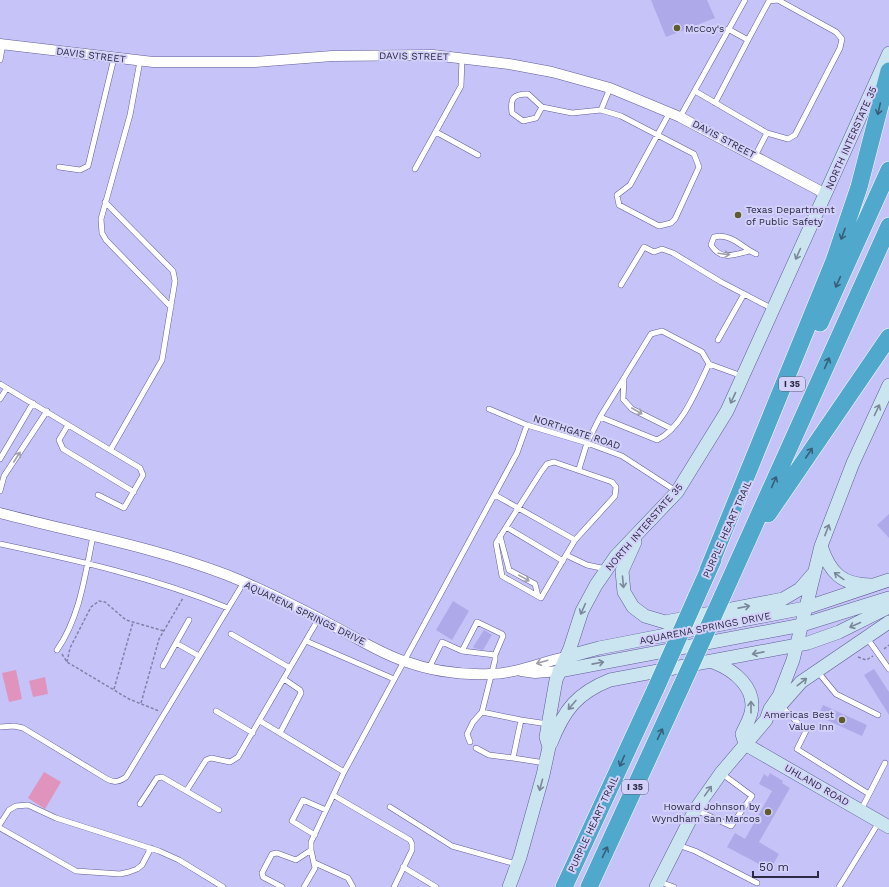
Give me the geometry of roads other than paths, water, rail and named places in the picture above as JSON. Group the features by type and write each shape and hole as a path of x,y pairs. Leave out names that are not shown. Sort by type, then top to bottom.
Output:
{"highway":[{"path":"708,570 834,261 859,186 889,71"},
{"name":"PURPLE HEART TRAIL","path":"564,885 656,688 889,170"},
{"name":"I 35","path":"588,887 722,597 889,226"},
{"path":"735,568 776,501 889,337"}],"main road":[{"name":"NORTH INTERSTATE 35","path":"509,887 532,816 546,763 549,747 546,737 559,671 582,611 616,556 677,492 727,412 889,53"},
{"path":"657,884 695,810 721,773 766,720 770,709 779,696 786,680 797,645 821,546 853,463 889,385"},
{"path":"639,533 622,571 624,592 633,607 645,616 665,622 783,599 800,589 814,574"},
{"path":"821,546 827,564 832,571 845,580 861,585 873,585"},
{"name":"AQUARENA SPRINGS DRIVE","path":"566,656 599,648 806,608 889,580"},
{"name":"AQUARENA SPRINGS DRIVE","path":"559,671 802,625 889,598"},
{"path":"549,747 562,718 580,696 590,688 623,676 713,662 797,645 840,632 889,607"},
{"path":"766,720 771,718 801,682 889,622"},
{"path":"713,662 726,667 735,674 747,688 752,705 750,718 742,734 745,744"},
{"name":"UHLAND ROAD","path":"745,744 884,824"}],"street":[{"name":"DAVIS STREET","path":"1,44 114,58 195,63 255,62 332,56 433,55 509,64 552,72 610,88 670,112 826,194"},
{"name":"AQUARENA SPRINGS DRIVE","path":"0,513 180,558 244,582 404,661 430,668 471,674 491,674 519,670 541,662 566,656"},
{"name":"AQUARENA SPRINGS DRIVE","path":"519,670 535,673 559,671"}],"lane":[{"path":"680,117 744,0"},
{"path":"695,91 715,103 767,133 788,139 795,135 840,48 842,39 836,32 778,0 769,1 715,103"},
{"path":"728,29 748,40"},
{"path":"0,60 1,44"},
{"path":"59,167 80,170 88,166 114,58"},
{"path":"415,169 461,86 462,58"},
{"path":"140,60 130,115 101,219 102,233 106,240 171,307"},
{"path":"601,110 610,88"},
{"path":"542,107 536,118 523,121 517,119 512,113 511,105 514,97 518,94 528,94 542,107 572,113 601,110 621,116 657,135 694,154 699,167 675,219 665,226 658,226 619,205 617,199 620,191 630,185 657,135 670,112"},
{"path":"436,132 478,155"},
{"path":"755,156 767,133"},
{"path":"105,202 173,271 174,281 162,360 111,449"},
{"path":"749,251 724,256 716,253 711,245 714,237 721,235 744,244 749,251 756,254"},
{"path":"621,286 644,247 654,252 662,249 673,253 774,310"},
{"path":"718,340 744,294"},
{"path":"579,469 587,443 600,417 651,334 662,331 702,352 709,364 743,377"},
{"path":"600,417 657,440 666,436 691,399 709,364"},
{"path":"624,378 623,399 632,409 672,429"},
{"path":"0,384 111,449 140,468 143,476 124,508 98,495"},
{"path":"0,399 7,388"},
{"path":"0,458 33,403"},
{"name":"NORTHGATE ROAD","path":"488,409 527,425 587,443 622,456 677,492"},
{"path":"0,492 4,476 47,411"},
{"path":"68,425 59,440 63,449 134,492"},
{"path":"304,887 315,868 311,850 311,842 344,772 495,495 517,453 527,425"},
{"path":"554,462 579,469 612,482 616,487 615,496 575,540 541,598 502,576 496,543 517,508 547,464 554,462"},
{"path":"495,495 575,540"},
{"path":"506,527 563,561"},
{"path":"58,649 70,628 82,591 94,536"},
{"path":"500,536 509,570 535,584 538,596"},
{"path":"0,544 121,571 187,592 228,608"},
{"path":"566,555 587,565 607,569"},
{"path":"0,727 14,726 23,728 107,779 117,782 126,777 244,582"},
{"path":"187,790 206,760 211,758 230,762 235,760 253,733 319,618"},
{"path":"163,666 189,620"},
{"path":"462,651 477,622 502,634 503,636 495,655 482,712 473,722 467,734 470,742"},
{"path":"231,634 290,668"},
{"path":"866,638 889,669"},
{"path":"306,641 394,679"},
{"path":"430,668 442,642 462,651 495,655"},
{"path":"176,643 199,656"},
{"path":"817,671 836,694 878,715"},
{"path":"280,733 301,694 300,690 284,679"},
{"path":"781,705 806,731 797,749 869,794"},
{"path":"216,711 253,733"},
{"path":"482,712 548,724"},
{"path":"513,758 521,720"},
{"path":"260,721 344,772"},
{"path":"476,748 489,755 546,763"},
{"path":"861,811 885,763"},
{"path":"695,810 731,826 752,796 721,773"},
{"path":"140,804 157,778 166,778 219,810"},
{"path":"334,795 410,840 412,850 394,887"},
{"path":"315,835 292,821 304,800 326,810"},
{"path":"0,824 9,810 16,806 28,805 56,818 151,848 179,860 223,887"},
{"path":"390,806 452,846 517,864"},
{"path":"839,887 884,824"},
{"path":"0,828 76,871 120,874 137,870 151,848"},
{"path":"677,845 695,852 757,883"},
{"path":"282,887 263,877 262,873 272,854 277,853 296,860 311,850"},
{"path":"315,863 348,878 353,887"},
{"path":"403,867 436,887"},
{"path":"657,884 674,887"}],"place":[{"name":"McCoy's","path":"677,28"},
{"name":"Texas Department of Public Safety","path":"738,215"},
{"name":"Americas Best Value Inn","path":"842,720"},
{"name":"Howard Johnson by Wyndham San Marcos","path":"768,812"}]}
